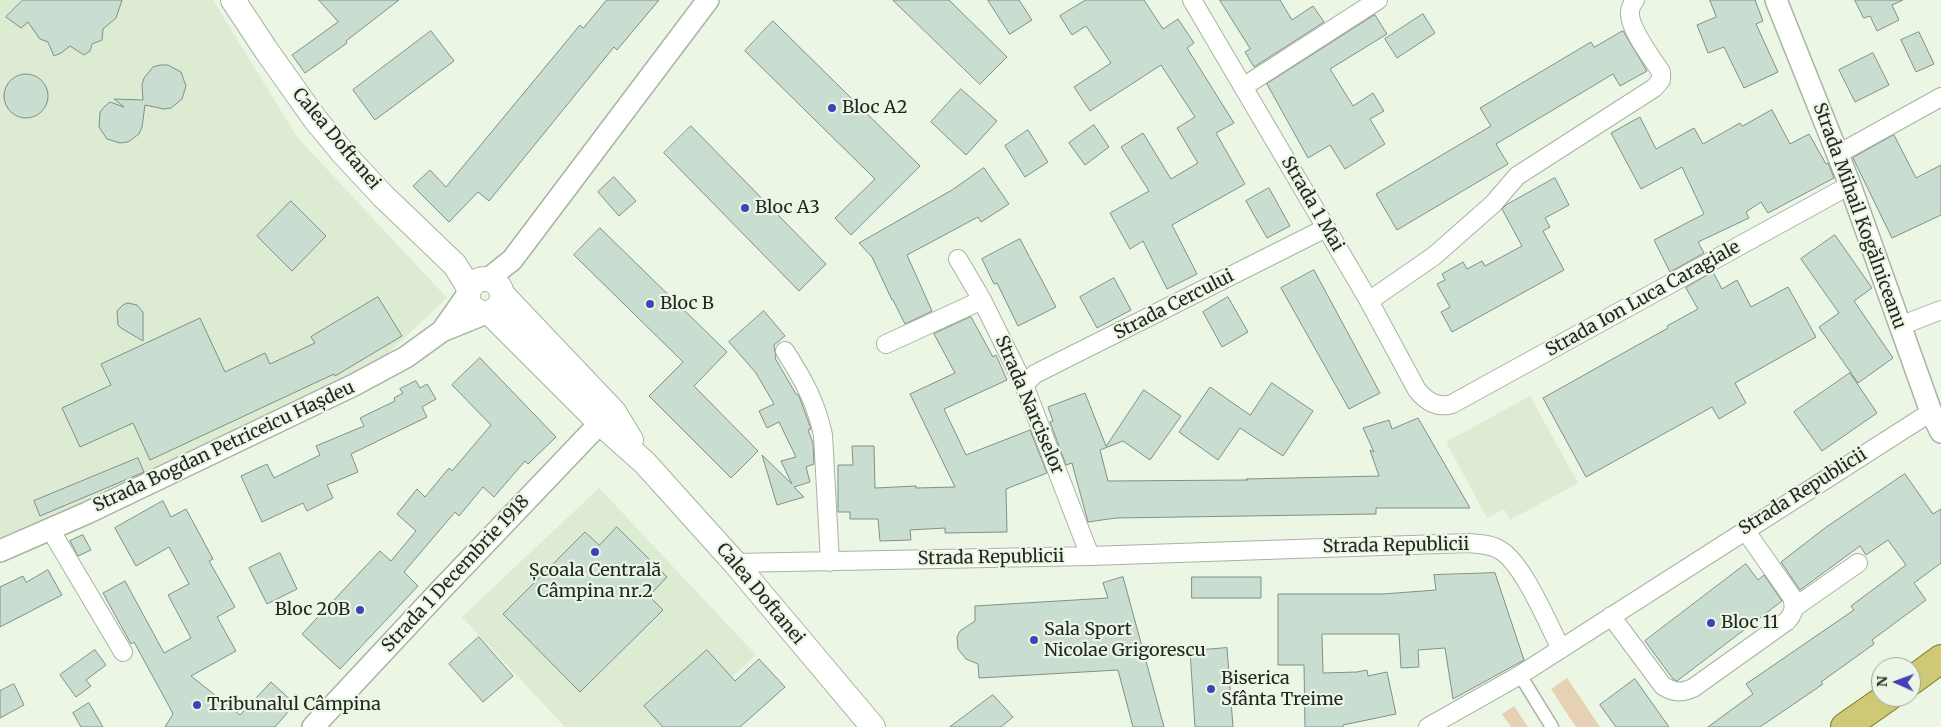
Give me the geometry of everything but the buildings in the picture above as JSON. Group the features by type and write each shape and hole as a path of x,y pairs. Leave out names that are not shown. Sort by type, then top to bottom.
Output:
{"main road":[{"name":"Calea Doftanei","path":"234,0 266,50 315,119 343,152 383,196 614,412 645,463"},
{"name":"Calea Doftanei","path":"486,294 600,423 645,463 735,563 873,727"},
{"path":"1921,674 1941,660"},
{"path":"1845,727 1874,707"}],"street":[{"name":"Strada Bogdan Petriceicu Hașdeu","path":"0,551 381,372 442,331 486,294 708,0"},
{"name":"Strada 1 Mai","path":"1192,0 1369,301 1417,390 1425,399 1434,404"},
{"path":"1243,87 1378,0"},
{"path":"1369,301 1434,256 1493,204 1517,176 1654,88 1661,80 1661,72 1635,30 1630,14 1631,4 1635,0"},
{"name":"Strada Mihail Kogălniceanu","path":"1776,0 1850,184 1931,412 1941,432"},
{"path":"1838,154 1941,97"},
{"name":"Strada Ion Luca Caragiale","path":"1434,404 1444,406 1452,404 1850,184"},
{"name":"Strada Cercului","path":"1024,385 1035,374 1326,228"},
{"name":"Strada Narciselor","path":"958,259 982,300 1024,385 1090,556"},
{"path":"886,344 982,300"},
{"path":"1900,326 1941,310"},
{"path":"785,351 806,383 823,435 830,562"},
{"name":"Strada Republicii","path":"735,563 1090,556 1459,544 1487,545 1500,550 1516,565 1561,648 1931,412"},
{"name":"Strada 1 Decembrie 1918","path":"313,727 430,600 600,423"},
{"path":"50,529 123,652"},
{"path":"1611,616 1663,686 1672,692 1682,693 1693,688 1787,621 1793,614 1792,597 1745,530"},
{"path":"1794,607 1858,563"},
{"path":"1428,727 1520,675 1561,648"},
{"path":"1520,675 1552,727"}],"shaded area":[{"path":"0,0 213,0 297,137 447,298 384,357 221,440 0,540"},
{"path":"1530,396 1578,483 1510,520 1504,509 1487,518 1446,442"},
{"name":"Școala Centrală Câmpina nr.2","path":"599,488 756,655 679,727 565,727 462,617"},
{"path":"1567,678 1600,727 1576,727 1551,689"},
{"path":"1514,706 1528,727 1511,727 1502,714"}],"place":[{"name":"Bloc A2","path":"832,108"},
{"name":"Bloc A3","path":"745,208"},
{"name":"Bloc B","path":"650,304"},
{"name":"Școala Centrală Câmpina nr.2","path":"595,552"},
{"name":"Bloc 20B","path":"360,610"},
{"name":"Bloc 11","path":"1711,623"},
{"name":"Sala Sport Nicolae Grigorescu","path":"1034,640"},
{"name":"Biserica Sfânta Treime","path":"1211,689"},
{"name":"Tribunalul Câmpina","path":"197,705"}]}
